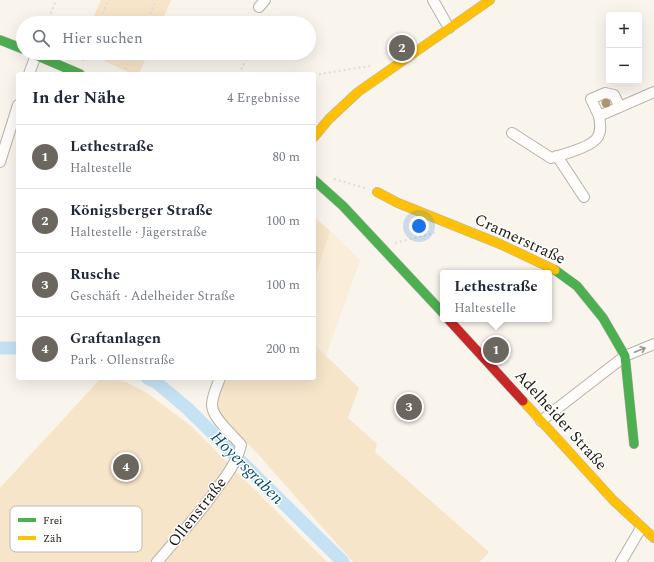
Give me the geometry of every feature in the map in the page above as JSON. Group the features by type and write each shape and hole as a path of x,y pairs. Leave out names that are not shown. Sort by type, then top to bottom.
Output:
{"street":[{"path":"433,0 449,28"},
{"path":"316,135 329,119 358,92 490,0"},
{"path":"0,40 16,46"},
{"path":"29,72 32,60"},
{"path":"47,60 75,72"},
{"path":"599,116 654,92"},
{"path":"512,133 551,158 592,144 598,138 601,130 599,116 591,99 605,94 614,95 620,107"},
{"path":"0,162 16,111"},
{"path":"557,156 584,197"},
{"path":"316,182 343,206 440,310"},
{"name":"Cramerstraße","path":"377,192 398,203 500,244 552,268 577,286 603,318 625,356 634,444"},
{"name":"Adelheider Straße","path":"451,322 613,500 641,528 654,538"},
{"path":"541,421 625,356 654,344"},
{"name":"Ollenstraße","path":"157,562 211,497 232,467 240,452 241,445 214,415 212,406 213,398 219,380"},
{"path":"621,562 641,528"}],"path":[{"path":"50,16 56,0"},
{"path":"101,16 108,0"},
{"path":"149,16 156,0"},
{"path":"124,72 130,60"},
{"path":"240,72 246,60"},
{"path":"316,75 376,66"},
{"path":"327,177 377,192"},
{"path":"380,246 438,232"}],"shaded area":[{"path":"101,0 171,0 164,16 94,16"},
{"path":"103,60 145,60 140,72 128,72"},
{"path":"316,219 330,231 316,275"},
{"path":"330,231 360,260 326,356 316,346 316,275"},
{"path":"316,346 359,388 348,418 377,444 375,452 489,552 480,562 353,562 257,453 222,417 218,409 218,397 224,380 316,380"},
{"path":"99,380 122,380 147,393 191,426 327,562 0,562 0,488"}],"waterway":[{"name":"Hoyersgraben","path":"0,348 16,348"},
{"name":"Hoyersgraben","path":"152,380 156,382 187,408 343,562"}],"traffic: fast":[{"path":"0,40 16,46"},
{"path":"47,60 75,72"},
{"path":"316,182 343,206 440,310"},
{"path":"555,270 577,286 603,318 625,356 634,444"}],"traffic: slow":[{"path":"316,135 329,119 358,92 490,0"},
{"path":"377,192 398,203 500,244 555,270"},
{"path":"523,401 613,500 654,538"}],"traffic: jam":[{"path":"451,322 523,401"}],"place":[{"name":"Königsberger Straße","path":"402,48"},
{"name":"Lethestraße","path":"496,350"},
{"name":"Rusche","path":"409,407"},
{"name":"Graftanlagen","path":"126,467"}]}
